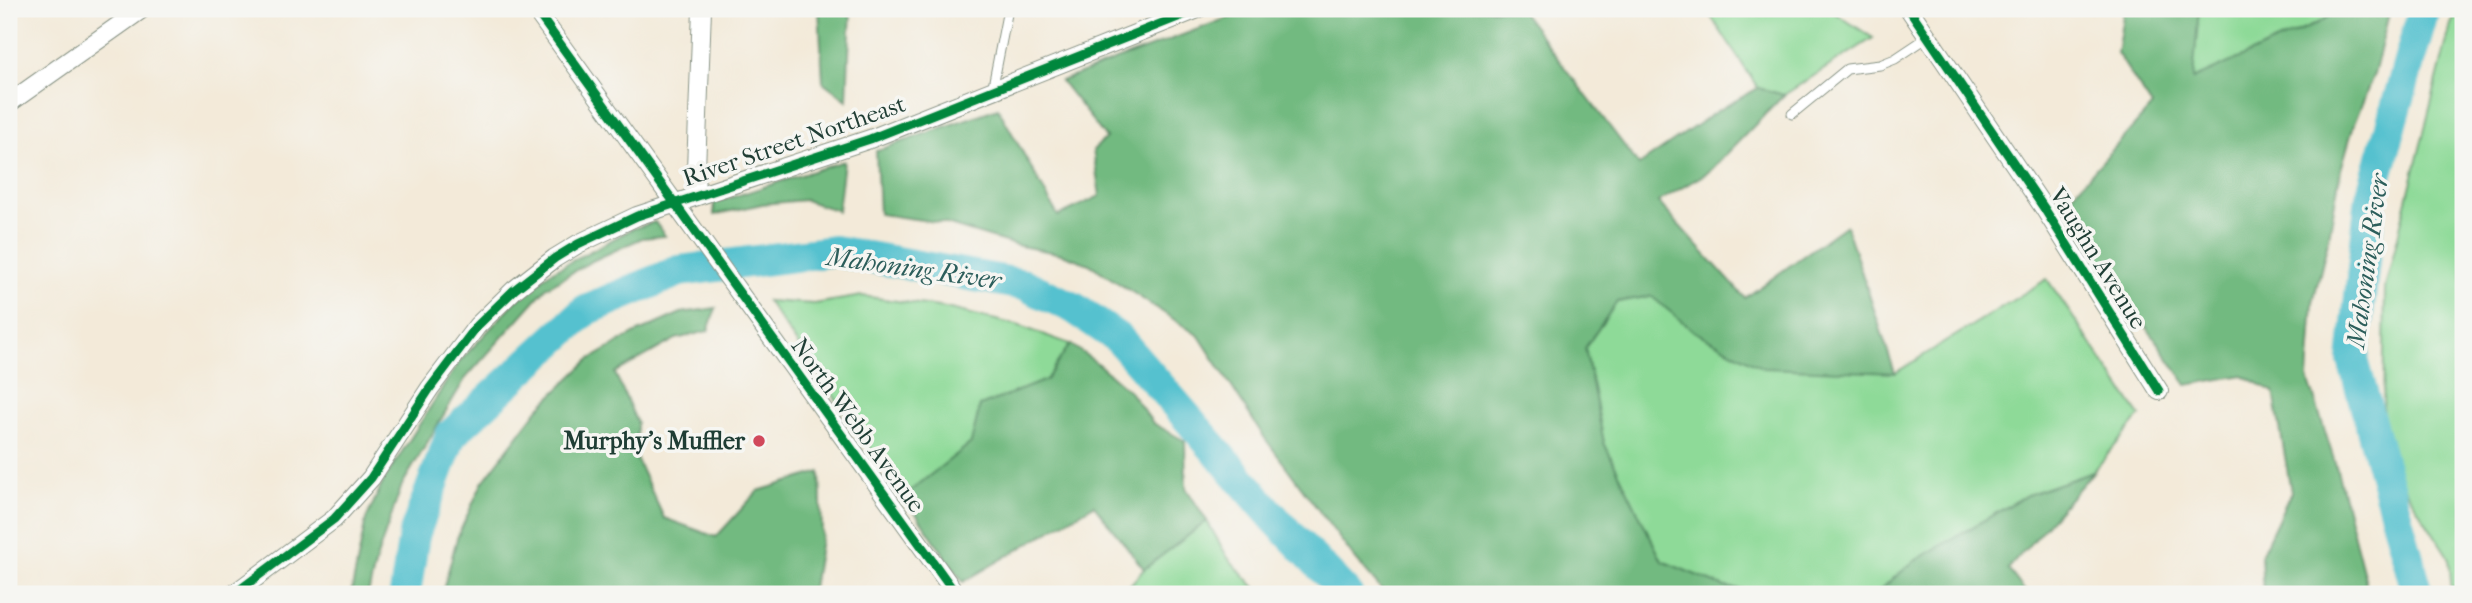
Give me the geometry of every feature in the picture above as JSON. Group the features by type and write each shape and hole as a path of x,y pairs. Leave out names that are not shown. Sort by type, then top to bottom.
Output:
{"street":[{"path":"9,103 142,9"},
{"name":"North Webb Avenue","path":"535,9 956,594"},
{"path":"695,196 702,9"},
{"name":"River Street Northeast","path":"234,594 334,519 371,478 442,370 495,307 555,258 601,232 674,202 870,139 1198,9"},
{"name":"Vaughn Avenue","path":"1909,9 2003,146 2159,391"}],"lane":[{"path":"992,90 1009,9"},
{"path":"1792,114 1847,69 1880,65 1928,37"}],"green space":[{"path":"819,9 851,9 847,100 823,82"},
{"path":"1251,9 1520,9 1639,165 1717,111 1758,88 1784,95 1710,171 1658,202 1745,298 1846,225 1895,373 1763,368 1695,332 1651,296 1617,302 1585,348 1604,443 1662,561 1725,587 1775,594 1385,594 1352,555 1264,437 1199,336 1089,264 1062,254 1015,245 943,223 879,214 876,151 998,108 1058,216 1100,196 1093,150 1106,138 1061,81"},
{"path":"1706,9 1829,9 1873,38 1784,95 1758,88"},
{"path":"2124,9 2199,9 2193,79 2318,23 2340,9 2390,9 2375,71 2354,124 2340,173 2329,237 2313,302 2308,378 2336,466 2369,594 2263,594 2261,555 2291,492 2274,392 2243,375 2187,385 2062,206 2152,106 2117,53"},
{"path":"2199,9 2340,9 2318,23 2192,80"},
{"path":"2459,9 2463,9 2463,594 2452,594 2449,558 2402,484 2383,415 2385,288 2451,24"},
{"path":"844,161 838,211 805,200 762,204 714,215 714,203"},
{"path":"655,222 665,236 642,238 590,262 546,288 465,379 402,485 377,557 368,594 351,594 366,519 384,480 459,362 515,302 549,273 632,229"},
{"path":"2047,279 2140,416 2093,472 2027,495 1913,562 1875,594 1775,594 1725,587 1662,561 1604,443 1585,348 1617,302 1652,296 1695,332 1895,373"},
{"path":"862,296 946,308 1017,325 1070,344 1046,380 980,406 971,443 904,496 767,301 814,304"},
{"path":"716,308 708,331 676,339 615,373 637,423 636,458 664,518 716,537 758,491 820,472 822,533 812,594 442,594 457,538 482,483 539,408 589,360 634,334 681,313"},
{"path":"1070,344 1130,392 1153,423 1185,441 1186,488 1207,521 1144,569 1094,505 963,582 904,496 971,443 980,406 1046,380"},
{"path":"2093,472 2008,569 2027,594 1875,594 1913,562 2027,495"},
{"path":"1207,521 1228,558 1261,594 1122,594 1144,569"}],"waterway":[{"name":"Mahoning River","path":"2418,594 2353,360 2371,197 2424,9"},
{"name":"Mahoning River","path":"405,594 414,535 451,435 586,310 679,271 834,251 1025,285 1074,308 1119,339 1276,520 1347,594"}],"cycle path":[{"path":"535,9 956,594"},
{"path":"234,594 334,519 371,478 430,388 477,326 514,290 578,244 637,216 870,139 1198,9"},
{"path":"1909,9 2044,208 2159,391"}],"place":[{"name":"Murphy's Muffler","path":"759,441"}]}
